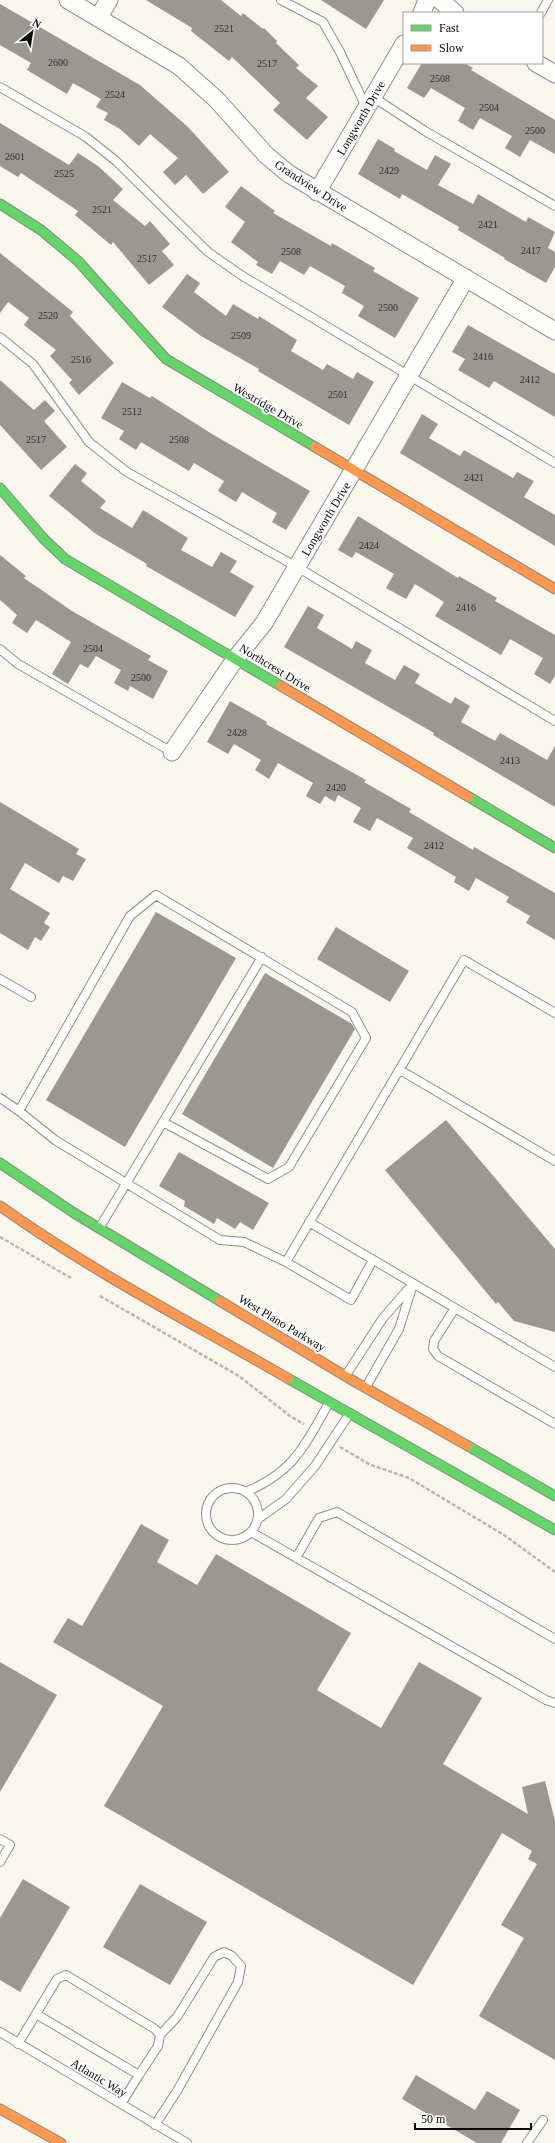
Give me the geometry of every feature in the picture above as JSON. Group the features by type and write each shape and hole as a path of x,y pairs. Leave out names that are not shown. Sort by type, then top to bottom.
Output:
{"main road":[{"name":"Westridge Drive","path":"0,204 28,221 54,240 99,283 149,343 166,359 555,589"},
{"name":"Northcrest Drive","path":"0,488 44,539 64,559 236,658 555,848"},
{"name":"West Plano Parkway","path":"0,1163 41,1192 343,1379 555,1496"},
{"path":"0,1206 32,1229 102,1272 352,1410 555,1530"},
{"path":"0,2109 61,2143"}],"street":[{"name":"Grandview Drive","path":"68,0 179,66 217,100 266,156 289,174 317,192 555,331"},
{"path":"98,18 109,0"},
{"path":"422,12 427,0"},
{"path":"440,0 454,12"},
{"name":"Longworth Drive","path":"317,192 403,46"},
{"path":"538,64 555,74"},
{"name":"Longworth Drive","path":"172,752 236,658 264,623 355,470 466,278"}],"lane":[{"path":"281,0 323,22 370,102 425,131 555,206"},
{"path":"542,12 548,0"},
{"path":"0,87 86,137 141,185 180,226 208,252 241,275 316,322 410,375 555,463"},
{"path":"0,337 32,364 89,442 127,472 297,567 555,721"},
{"path":"0,650 18,664 172,752"},
{"path":"19,1111 130,916 156,896 262,957 352,1012 366,1038 289,1167 268,1179 163,1122"},
{"path":"99,1228 262,957"},
{"path":"286,1262 308,1222 400,1070 464,960 555,1013"},
{"path":"0,979 31,997"},
{"path":"400,1070 555,1162"},
{"path":"0,1098 55,1140 220,1240 244,1242 286,1262 351,1300 373,1260"},
{"path":"308,1222 555,1367"},
{"path":"343,1379 383,1318 413,1284"},
{"path":"364,1391 399,1329 413,1284"},
{"path":"455,1308 434,1341 433,1348 438,1356 555,1424"},
{"path":"246,1492 267,1483 290,1465 302,1450 332,1399"},
{"path":"258,1519 256,1504 246,1492 232,1488 217,1493 208,1505 207,1520 214,1532 225,1539 238,1539 251,1532 258,1519 286,1499 316,1466 352,1410"},
{"path":"296,1558 319,1518 337,1512 555,1639"},
{"path":"251,1532 546,1700 555,1703"},
{"path":"0,1839 10,1845 0,1862"},
{"path":"121,2104 158,2046 160,2035 177,2017 214,1957 224,1952 232,1956 241,1966 238,1982 177,2091 155,2124"},
{"path":"18,2044 56,1979 66,1975 155,2029 160,2035"},
{"path":"36,2014 139,2074"},
{"name":"Atlantic Way","path":"0,2032 187,2143"},
{"path":"527,2143 543,2120"}],"path":[{"path":"0,1237 71,1278"},
{"path":"100,1296 239,1376 290,1416 308,1427"},
{"path":"341,1447 371,1465 409,1478 423,1486 504,1534 555,1572"}],"building":[{"path":"146,0 221,0 241,16 243,13 263,29 264,28 277,41 276,43 299,65 296,68 318,86 306,98 328,117 307,140 273,110 280,103 232,57 229,61 191,31 192,28"},
{"path":"321,0 384,0 366,29"},
{"path":"0,4 140,85 188,127 229,172 203,194 186,175 175,185 163,172 178,158 150,134 139,146 120,129 104,120 108,113 96,107 101,99 73,83 67,94 27,70 31,63 0,45"},
{"path":"421,64 466,64 473,68 471,70 555,120 555,154 530,140 520,157 505,148 512,136 480,118 473,130 458,121 465,108 431,88 424,98 407,88"},
{"path":"0,123 69,165 78,153 98,166 123,189 113,200 145,226 150,221 170,244 162,251 174,265 149,285 113,242 111,245 75,215 78,211 21,173 18,177 0,166"},
{"path":"378,139 395,149 394,151 427,170 435,155 451,164 438,185 473,204 478,194 526,222 528,217 555,232 548,248 555,252 555,267 546,283 458,230 459,227 402,194 400,199 358,174"},
{"path":"241,186 275,211 273,213 331,246 332,243 375,268 373,271 419,298 395,338 358,316 364,306 342,293 345,286 310,266 304,275 280,261 272,274 256,265 258,262 231,242 245,222 225,207"},
{"path":"0,253 73,312 70,316 114,363 79,395 69,383 72,380 50,356 56,350 24,325 29,318 8,302 0,313"},
{"path":"187,274 200,283 194,292 226,316 233,304 258,319 259,316 297,340 291,351 323,370 327,364 353,379 357,372 374,382 349,425 258,371 259,369 201,336 162,307"},
{"path":"468,325 555,374 555,417 494,381 489,388 458,370 465,359 452,352"},
{"path":"0,380 34,410 45,400 55,411 44,421 67,447 41,470 0,425"},
{"path":"122,382 150,398 152,396 212,434 310,491 286,530 272,522 277,513 242,492 236,502 218,491 224,481 194,463 189,471 141,442 136,450 119,439 124,431 101,418"},
{"path":"422,414 438,424 429,438 460,456 464,450 513,478 517,472 534,481 524,497 555,515 555,546 400,453"},
{"path":"75,464 87,473 81,481 106,501 100,508 132,528 143,510 188,538 181,550 212,567 221,552 237,561 230,572 254,586 235,617 146,566 147,564 96,534 49,496"},
{"path":"358,516 458,578 459,576 497,598 495,601 555,635 555,676 550,684 534,674 543,658 510,639 501,655 435,616 444,602 415,584 406,599 386,588 394,574 356,552 352,558 338,550"},
{"path":"0,555 26,576 24,578 72,611 151,656 148,660 168,671 153,699 130,686 128,691 114,683 121,670 96,656 88,668 80,664 68,684 52,674 71,642 36,620 27,633 12,623 17,615 0,600"},
{"path":"308,606 324,615 317,628 352,649 356,641 372,650 365,663 395,680 404,665 420,674 415,683 451,704 455,697 470,706 461,722 495,741 500,733 547,760 555,746 555,807 433,735 434,733 284,647"},
{"path":"230,701 267,722 266,724 366,780 364,782 411,809 409,812 473,850 474,847 555,893 555,940 526,923 530,916 506,902 509,897 476,878 469,891 454,882 456,877 407,848 413,838 377,818 370,831 353,822 361,808 338,795 335,802 325,796 320,804 306,796 313,783 278,763 269,779 255,770 261,760 234,744 228,754 207,742"},
{"path":"0,802 79,849 76,854 86,859 73,881 63,876 59,883 25,863 10,889 50,913 44,923 50,927 41,941 35,937 28,950 0,933"},
{"path":"156,912 236,958 125,1147 46,1100"},
{"path":"336,927 409,971 390,1002 317,959"},
{"path":"265,973 352,1024 355,1029 273,1168 182,1114"},
{"path":"446,1120 555,1249 555,1332 514,1321 498,1302 496,1304 385,1170"},
{"path":"179,1152 269,1203 253,1230 240,1222 235,1229 217,1218 214,1224 184,1206 185,1201 159,1186"},
{"path":"141,1524 169,1540 157,1562 197,1585 216,1554 351,1633 317,1690 381,1728 419,1662 482,1698 443,1764 528,1814 522,1787 545,1781 555,1821 555,2060 479,2016 524,1938 501,1925 537,1864 528,1859 532,1851 502,1833 413,1985 104,1806 163,1706 53,1642 68,1618 82,1626"},
{"path":"0,1662 57,1695 0,1792"},
{"path":"23,1879 70,1907 20,1992 0,1980 0,1918"},
{"path":"140,1884 207,1922 170,1985 103,1947"},
{"path":"416,2075 475,2110 487,2091 520,2110 501,2143 477,2143 402,2099"}],"traffic: fast":[{"path":"0,204 41,230 78,261 166,359 315,447"},
{"path":"0,488 44,539 65,559 281,686"},
{"path":"469,797 555,848"},
{"path":"0,1163 74,1213 220,1301"},
{"path":"289,1379 555,1530"},
{"path":"468,1446 555,1496"}],"traffic: slow":[{"path":"315,447 555,589"},
{"path":"281,686 469,797"},
{"path":"0,1206 70,1253 106,1275 289,1379"},
{"path":"220,1301 357,1383 468,1446"},
{"path":"0,2109 61,2143"}]}
